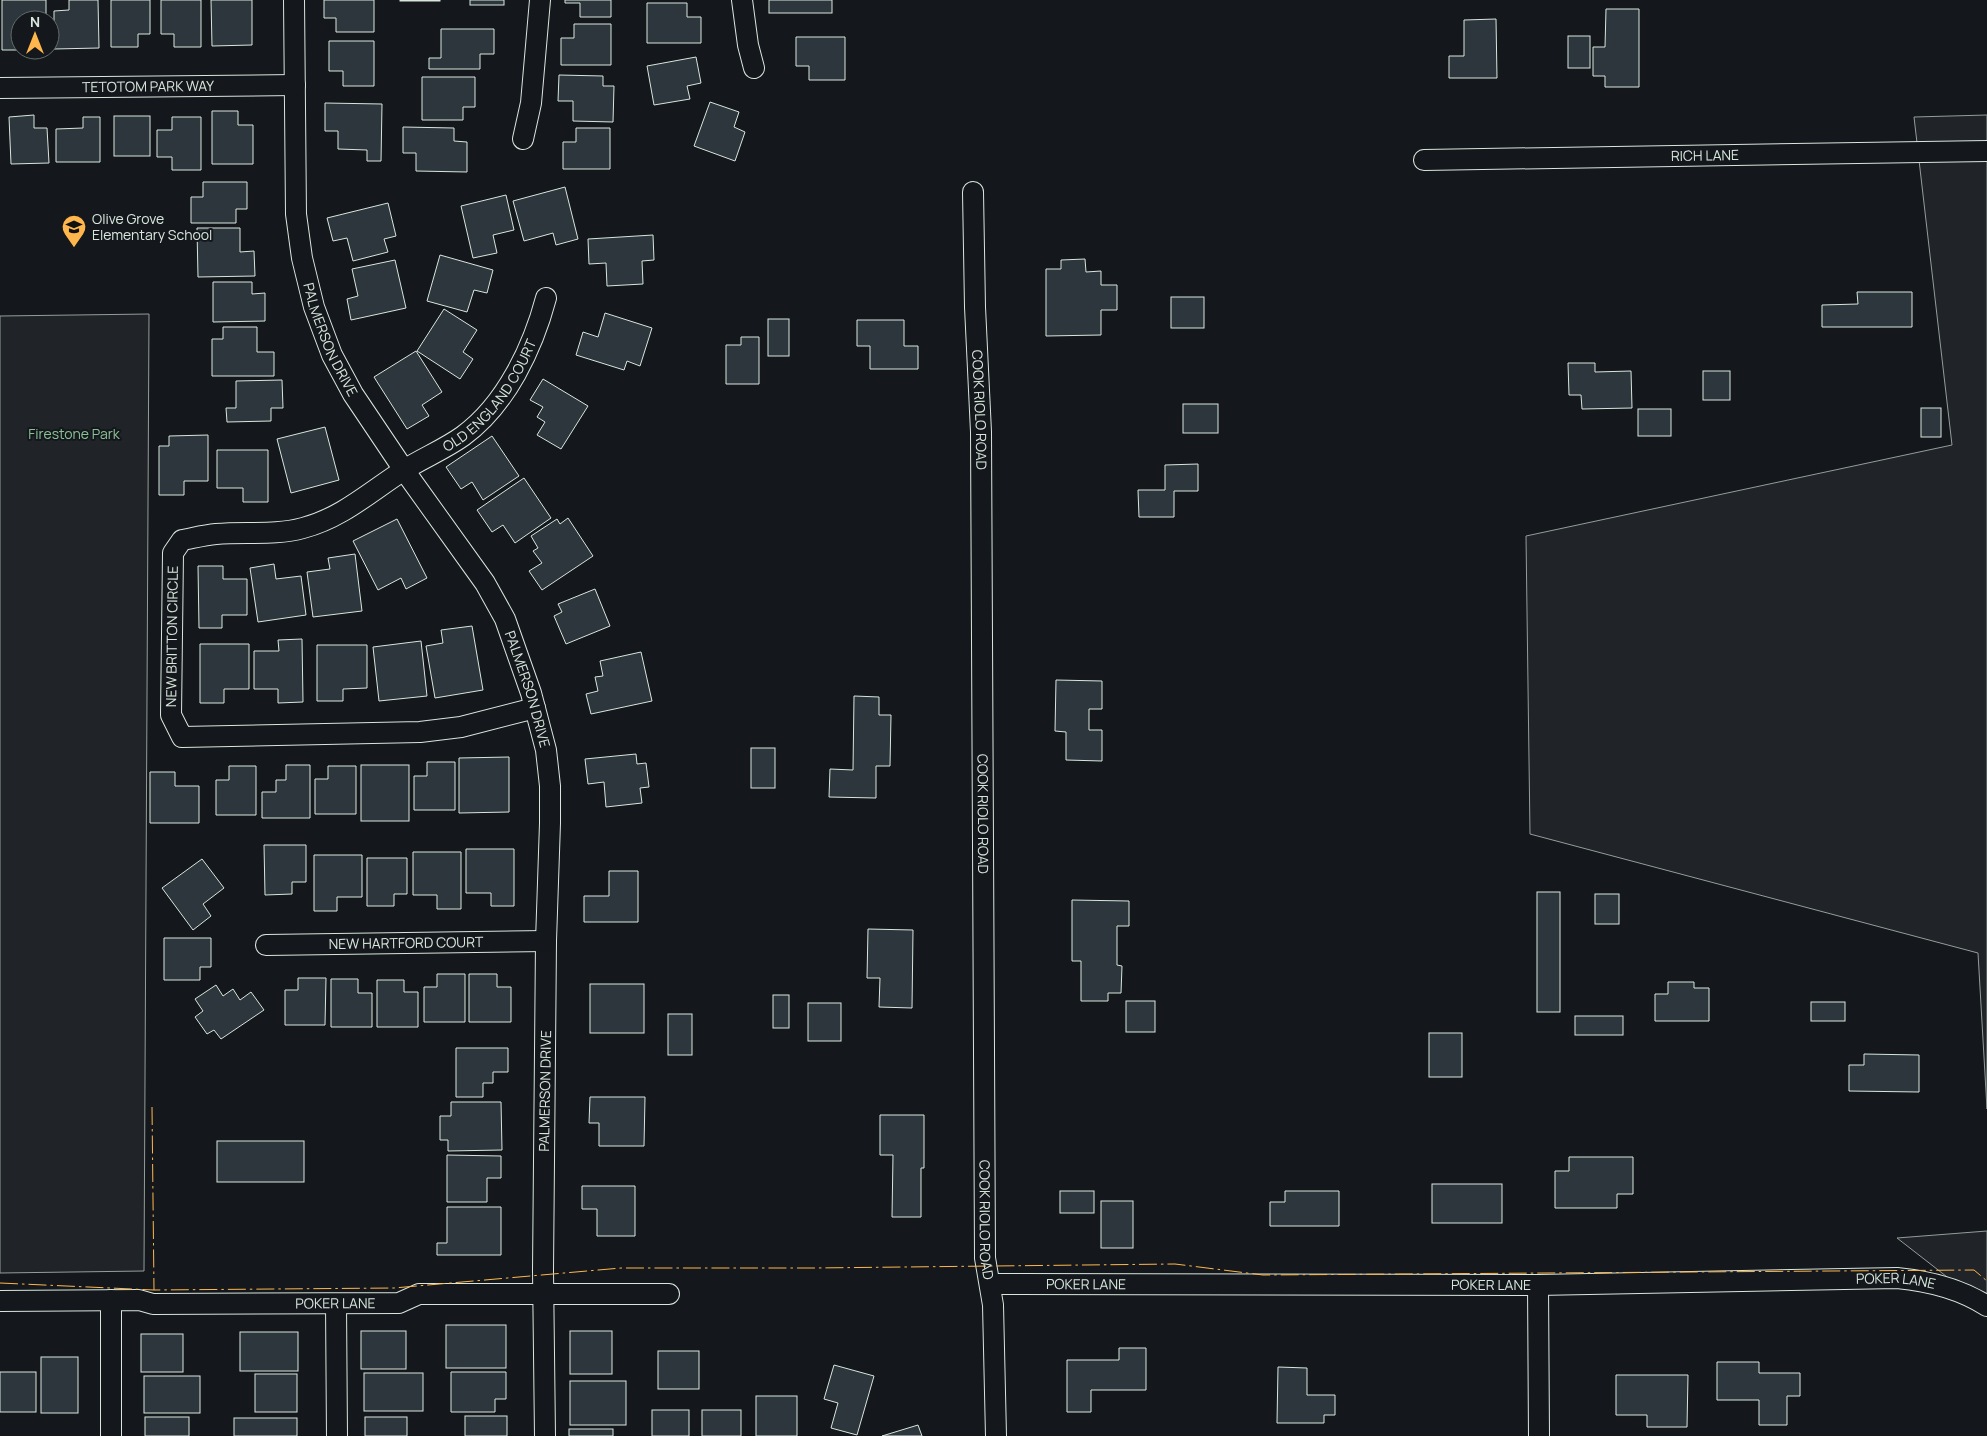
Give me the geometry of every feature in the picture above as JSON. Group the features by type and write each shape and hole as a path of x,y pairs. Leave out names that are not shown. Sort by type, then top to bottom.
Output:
{"street":[{"name":"PALMERSON DRIVE","path":"294,0 296,214 302,258 314,307 332,355 352,394 485,583 505,619 535,708 546,750 550,786 546,941 543,1295 545,1436"},
{"path":"523,138 531,103 540,0"},
{"path":"742,0 748,45 754,68"},
{"name":"TETOTOM PARK WAY","path":"0,88 295,85"},
{"name":"RICH LANE","path":"1424,160 1987,151"},
{"name":"COOK RIOLO ROAD","path":"973,192 974,307 982,432 985,1258 993,1305 996,1436"},
{"name":"OLD ENGLAND COURT","path":"404,470 464,435 488,411 507,387 525,357 539,325 546,298"},
{"name":"NEW BRITTON CIRCLE","path":"404,470 357,504 330,519 302,528 271,533 217,534 182,540 172,553 171,715 182,737 420,732 461,727 535,708"},
{"name":"NEW HARTFORD COURT","path":"266,945 546,941"},
{"name":"POKER LANE","path":"990,1284 1538,1285 1897,1278 1935,1284 1957,1290 1987,1306"},
{"path":"1538,1285 1539,1436"},
{"name":"POKER LANE","path":"0,1301 139,1300 153,1304 336,1304 399,1303 419,1294 669,1294"},
{"path":"111,1300 111,1436"},
{"path":"336,1304 337,1436"}],"green space":[{"path":"1987,115 1987,1109 1978,953 1530,834 1526,536 1952,445 1914,117"},
{"name":"Firestone Park","path":"149,314 144,1271 0,1273 0,316"},
{"path":"1987,1231 1987,1308 1897,1238"}],"building":[{"path":"2,0 46,0 46,10 10,10 10,50 2,50"},
{"path":"69,0 98,0 99,48 60,49 60,11 69,10"},
{"path":"111,0 150,0 150,34 138,34 138,47 111,47"},
{"path":"161,0 201,0 201,47 174,47 174,34 161,34"},
{"path":"211,0 252,0 252,45 212,46"},
{"path":"324,0 374,0 374,32 336,32 336,18 324,18"},
{"path":"440,0 440,1 400,1"},
{"path":"470,0 504,0 504,5 470,5"},
{"path":"565,0 611,0 611,17 580,17 580,3 565,3"},
{"path":"769,0 832,0 832,13 769,13"},
{"path":"647,3 687,3 687,17 701,17 701,43 647,43"},
{"path":"1606,9 1639,9 1639,87 1605,87 1605,76 1593,76 1593,47 1605,47"},
{"path":"1496,19 1497,78 1449,78 1449,56 1464,56 1464,20"},
{"path":"574,24 611,24 611,65 561,65 561,38 574,38"},
{"path":"441,29 494,29 494,54 480,54 480,69 429,69 429,58 441,58"},
{"path":"1568,36 1590,36 1590,68 1568,68"},
{"path":"796,37 845,37 845,80 809,80 809,66 796,66"},
{"path":"329,41 374,41 374,86 343,86 343,71 329,71"},
{"path":"696,57 701,83 687,86 690,99 654,105 647,66"},
{"path":"559,75 603,76 603,86 614,86 613,122 573,121 573,101 558,101"},
{"path":"422,77 475,77 475,107 463,107 463,120 422,120"},
{"path":"710,102 739,112 734,127 745,132 735,161 694,146"},
{"path":"325,103 382,104 381,161 367,161 367,150 338,149 338,131 325,131"},
{"path":"212,111 238,111 238,125 253,125 253,164 212,164"},
{"path":"34,115 34,128 47,128 49,163 11,164 9,117"},
{"path":"114,116 150,116 150,156 114,156"},
{"path":"83,117 100,117 100,162 56,162 56,129 83,128"},
{"path":"172,117 201,117 201,170 172,170 172,157 157,157 157,130 172,130"},
{"path":"403,127 454,128 454,141 467,142 467,172 416,171 416,153 403,153"},
{"path":"576,128 610,128 610,169 563,169 563,142 576,142"},
{"path":"203,182 247,182 247,209 236,209 236,223 191,223 191,197 203,197"},
{"path":"565,187 578,239 556,245 553,233 524,241 513,201"},
{"path":"506,195 514,230 493,235 497,253 473,258 461,206"},
{"path":"388,203 396,236 384,239 388,252 353,261 347,238 333,241 327,218"},
{"path":"197,228 240,228 240,252 254,251 255,276 198,277"},
{"path":"653,235 654,260 642,261 643,284 607,286 606,263 589,264 588,239"},
{"path":"440,255 493,270 487,293 474,290 467,312 427,301"},
{"path":"1085,259 1086,272 1101,271 1101,285 1117,285 1117,310 1101,310 1101,335 1046,336 1046,269 1061,269 1061,260"},
{"path":"395,260 406,308 351,320 347,299 358,296 352,269"},
{"path":"213,282 252,282 252,294 265,293 265,321 213,322"},
{"path":"1857,292 1912,292 1912,327 1822,327 1822,305 1858,304"},
{"path":"1171,297 1204,297 1204,328 1171,328"},
{"path":"444,309 477,330 463,352 473,359 460,379 417,351"},
{"path":"605,313 652,328 640,366 627,361 624,370 576,355 583,332 598,337"},
{"path":"768,319 789,319 789,356 768,356"},
{"path":"857,320 904,320 904,346 918,346 918,369 870,369 870,346 857,346"},
{"path":"223,327 257,327 257,352 274,352 274,376 212,376 212,339 223,339"},
{"path":"741,337 759,337 759,384 726,384 726,345 741,345"},
{"path":"416,351 442,392 422,405 429,416 407,429 374,377"},
{"path":"1568,363 1595,363 1595,372 1631,371 1632,408 1582,409 1581,395 1569,395"},
{"path":"1703,371 1730,371 1730,400 1703,400"},
{"path":"543,379 588,406 561,449 537,435 545,422 537,417 543,407 530,400"},
{"path":"282,380 283,408 271,408 271,421 227,422 226,408 236,408 236,381"},
{"path":"1183,404 1218,404 1218,433 1183,433"},
{"path":"1921,408 1941,408 1941,437 1921,437"},
{"path":"1638,409 1671,409 1671,436 1638,436"},
{"path":"325,427 339,480 291,493 277,439"},
{"path":"208,435 208,481 184,481 184,495 159,495 159,446 169,446 169,436"},
{"path":"492,436 519,476 483,500 472,482 461,489 446,467"},
{"path":"217,450 268,450 268,502 243,502 243,488 217,488"},
{"path":"1198,464 1198,491 1174,491 1174,517 1139,517 1138,490 1165,490 1165,465"},
{"path":"524,478 551,518 515,543 503,525 492,532 477,510"},
{"path":"568,518 593,556 542,590 529,571 542,563 533,551 538,548 531,536 557,519 560,524"},
{"path":"397,519 427,578 406,589 401,578 378,590 353,541"},
{"path":"355,554 362,611 313,617 307,572 330,569 328,558"},
{"path":"274,564 276,579 301,576 306,615 258,622 250,568"},
{"path":"198,566 223,566 223,579 247,579 247,615 222,615 222,628 199,628"},
{"path":"595,589 610,626 566,644 554,616 562,612 558,604"},
{"path":"472,626 483,690 435,698 426,646 443,643 441,630"},
{"path":"302,639 303,702 278,703 278,689 254,689 254,651 279,651 278,640"},
{"path":"421,641 427,696 379,701 373,647"},
{"path":"200,644 249,644 249,689 224,689 224,703 200,703"},
{"path":"317,645 367,645 367,688 343,689 343,701 317,701"},
{"path":"641,652 652,701 591,714 586,694 598,691 595,677 603,676 600,661"},
{"path":"1056,680 1102,681 1102,709 1089,709 1089,730 1102,730 1102,761 1066,760 1066,732 1055,731"},
{"path":"854,696 879,697 879,715 891,715 890,766 876,766 876,798 829,797 830,769 853,770"},
{"path":"751,748 775,748 775,788 751,788"},
{"path":"636,754 637,764 646,763 649,787 640,788 642,803 606,807 604,782 588,784 585,759"},
{"path":"509,757 509,812 459,813 459,758"},
{"path":"427,762 455,762 455,810 414,810 414,776 427,776"},
{"path":"286,765 310,765 310,818 262,818 262,792 276,792 276,780 286,780"},
{"path":"361,765 409,765 409,821 361,821"},
{"path":"229,766 256,766 256,815 216,815 216,780 229,780"},
{"path":"328,766 356,766 356,814 315,814 315,779 328,779"},
{"path":"150,772 175,772 175,786 199,786 199,823 150,823"},
{"path":"264,845 306,845 306,882 292,882 292,894 265,895"},
{"path":"466,849 514,849 514,906 491,906 491,893 466,893"},
{"path":"413,852 461,852 461,909 437,909 437,895 413,895"},
{"path":"314,855 362,855 362,897 337,897 337,911 314,911"},
{"path":"367,858 407,858 407,894 394,894 394,906 367,906"},
{"path":"202,859 224,888 203,904 211,916 193,930 162,888"},
{"path":"609,871 638,871 638,922 584,922 584,896 609,896"},
{"path":"1537,892 1560,892 1560,1012 1537,1012"},
{"path":"1595,894 1619,894 1619,924 1595,924"},
{"path":"1072,900 1129,901 1129,926 1117,926 1117,965 1122,966 1121,993 1108,993 1108,1001 1081,1001 1081,961 1072,961"},
{"path":"868,929 913,930 912,1008 879,1007 880,978 867,978"},
{"path":"164,938 211,938 211,967 200,967 200,980 164,980"},
{"path":"437,974 465,974 465,1022 424,1022 424,987 437,987"},
{"path":"469,974 497,974 497,987 511,987 511,1022 469,1022"},
{"path":"298,978 326,978 325,1025 285,1025 285,990 298,990"},
{"path":"331,979 358,979 358,993 372,993 372,1027 331,1027"},
{"path":"377,980 404,980 404,992 418,992 418,1027 377,1027"},
{"path":"1668,982 1694,982 1694,988 1709,988 1709,1021 1655,1021 1655,994 1668,994"},
{"path":"590,984 644,984 644,1033 590,1033"},
{"path":"216,985 223,996 233,989 240,1000 251,992 264,1010 221,1039 214,1030 207,1034 195,1017 203,1011 195,999"},
{"path":"773,995 789,995 789,1028 773,1028"},
{"path":"1126,1001 1155,1001 1155,1032 1126,1032"},
{"path":"1811,1002 1845,1002 1845,1021 1811,1021"},
{"path":"808,1003 841,1003 841,1041 808,1041"},
{"path":"668,1014 692,1014 692,1055 668,1055"},
{"path":"1575,1016 1623,1016 1623,1035 1575,1035"},
{"path":"1429,1033 1462,1033 1462,1077 1429,1077"},
{"path":"456,1048 508,1048 508,1072 493,1072 493,1083 483,1083 483,1097 456,1097"},
{"path":"1864,1054 1919,1055 1919,1092 1849,1091 1849,1065 1864,1065"},
{"path":"590,1097 645,1097 644,1146 599,1146 599,1123 589,1123"},
{"path":"451,1102 501,1102 502,1150 448,1151 448,1140 440,1140 440,1116 451,1116"},
{"path":"880,1115 924,1115 924,1168 921,1168 921,1217 892,1217 893,1155 880,1155"},
{"path":"217,1141 304,1141 304,1182 217,1182"},
{"path":"447,1155 501,1156 501,1178 487,1178 487,1202 447,1202"},
{"path":"1569,1157 1633,1157 1633,1194 1617,1194 1617,1208 1555,1208 1555,1171 1569,1171"},
{"path":"1432,1184 1502,1184 1502,1223 1432,1223"},
{"path":"582,1186 635,1186 635,1236 597,1236 597,1209 582,1209"},
{"path":"1060,1191 1094,1191 1094,1213 1060,1213"},
{"path":"1285,1191 1339,1191 1339,1226 1270,1226 1270,1202 1285,1202"},
{"path":"1101,1201 1133,1201 1133,1248 1101,1248"},
{"path":"447,1207 501,1207 501,1255 437,1255 437,1243 447,1243"},
{"path":"446,1325 506,1325 506,1368 446,1368"},
{"path":"361,1331 406,1331 406,1369 361,1369"},
{"path":"570,1331 612,1331 612,1374 570,1374"},
{"path":"240,1332 298,1332 298,1371 240,1371"},
{"path":"141,1334 183,1334 183,1372 141,1372"},
{"path":"1119,1348 1146,1348 1146,1390 1091,1390 1091,1412 1067,1412 1067,1360 1119,1360"},
{"path":"658,1351 699,1351 699,1389 658,1389"},
{"path":"41,1357 78,1357 78,1413 41,1413"},
{"path":"1717,1362 1759,1362 1759,1373 1800,1373 1800,1396 1787,1396 1787,1425 1759,1425 1759,1400 1717,1400"},
{"path":"834,1365 874,1376 857,1435 831,1428 838,1403 824,1399"},
{"path":"1278,1367 1307,1368 1307,1395 1335,1395 1335,1415 1324,1415 1324,1423 1277,1423"},
{"path":"0,1372 36,1372 36,1412 0,1412"},
{"path":"451,1372 506,1372 506,1399 495,1399 495,1412 451,1412"},
{"path":"364,1373 423,1373 423,1411 364,1411"},
{"path":"255,1374 297,1374 297,1412 255,1412"},
{"path":"1616,1375 1688,1375 1687,1427 1647,1427 1647,1415 1616,1415"},
{"path":"144,1376 200,1376 200,1413 144,1413"},
{"path":"570,1381 626,1381 626,1425 570,1425"},
{"path":"756,1396 797,1396 797,1436 756,1436"},
{"path":"652,1410 689,1410 689,1436 652,1436"},
{"path":"702,1410 741,1410 741,1436 702,1436"},
{"path":"465,1416 507,1416 507,1436 465,1436"},
{"path":"145,1417 189,1417 189,1436 145,1436"},
{"path":"365,1417 407,1417 407,1436 365,1436"},
{"path":"234,1418 297,1418 297,1436 234,1436"},
{"path":"918,1425 922,1436 882,1436"},
{"path":"569,1429 613,1429 613,1436 569,1436"}],"power":[{"path":"152,1107 154,1290"},
{"path":"0,1283 154,1290 394,1288 621,1268 1175,1264 1263,1275 1974,1270 1987,1281"}],"place":[{"name":"Olive Grove Elementary School","path":"74,248"}]}
